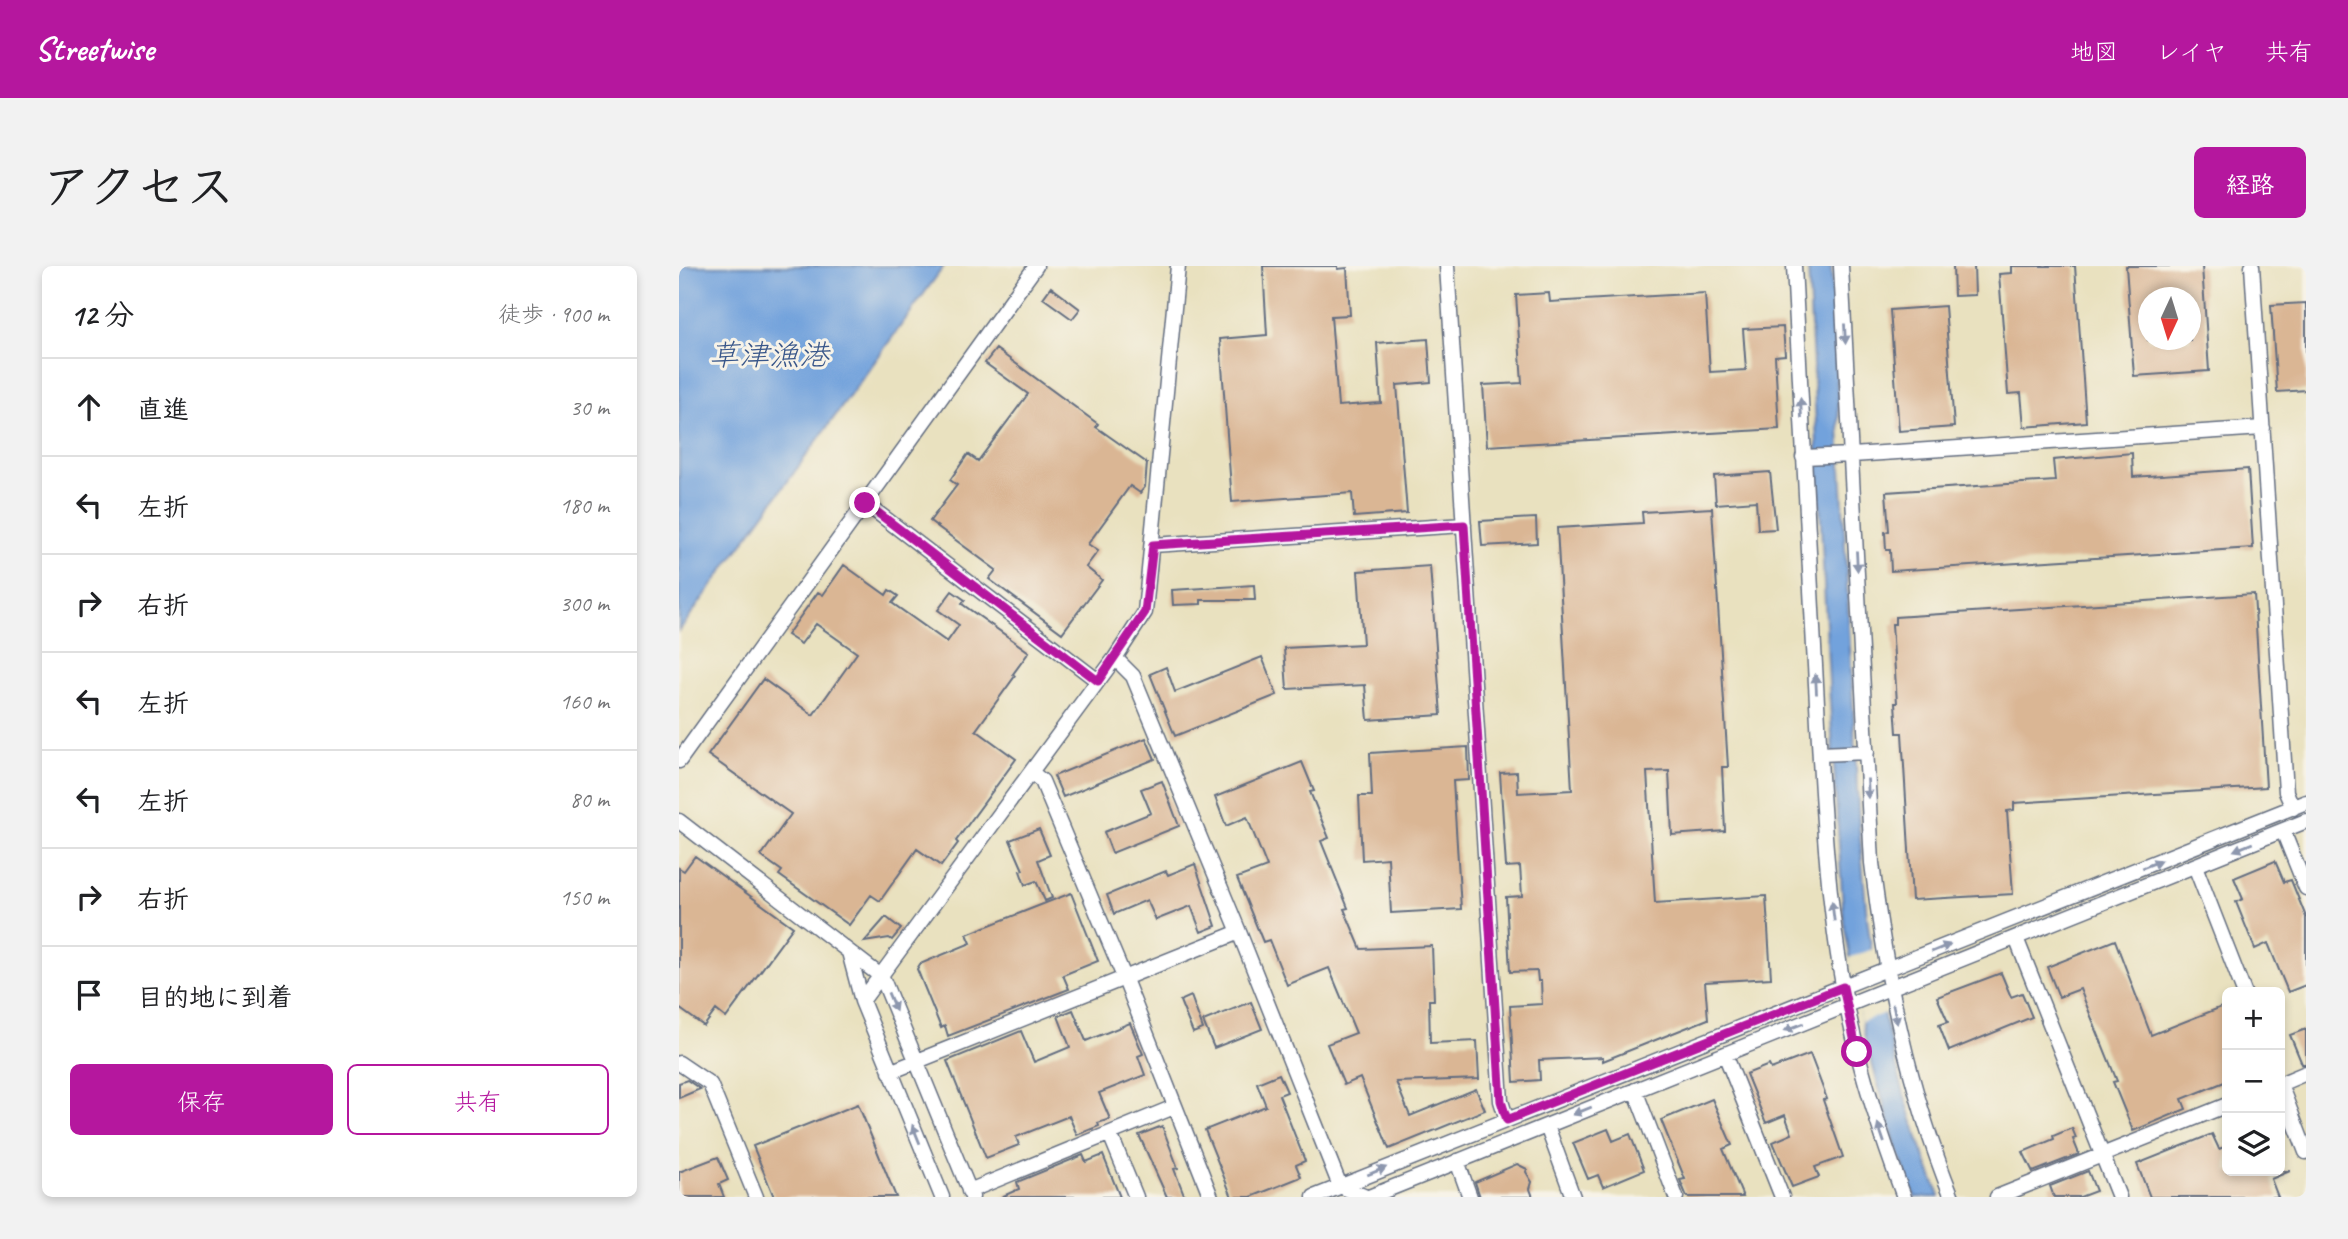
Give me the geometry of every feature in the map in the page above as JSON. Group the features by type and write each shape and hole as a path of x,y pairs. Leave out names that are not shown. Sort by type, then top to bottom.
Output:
{"street":[{"path":"679,761 1036,266"},
{"path":"862,1001 1115,658 1145,612 1178,266"},
{"path":"1447,266 1501,1101 1507,1120"},
{"path":"1794,266 1808,456 1832,902 1849,985 1857,1052 1879,1128 1905,1197"},
{"path":"1841,266 1862,752 1882,972 1933,1151 1952,1197"},
{"path":"1314,1197 2299,805 2286,792 2252,266"},
{"path":"1808,456 1848,456 2263,428"},
{"path":"865,503 1098,681"},
{"path":"1153,545 1464,525"},
{"path":"1115,658 1133,676 1340,1186 1368,1197 2306,821"},
{"path":"1825,754 1862,752"},
{"path":"1031,772 1042,781 1124,977 1211,1197"},
{"path":"679,821 882,977 970,1194 1174,1107"},
{"path":"2283,831 2306,888"},
{"path":"2195,866 2241,987"},
{"path":"890,1072 1239,932"},
{"path":"2016,938 2119,1197"},
{"path":"849,952 862,1001 939,1197"},
{"path":"1725,1054 1781,1197"},
{"path":"679,1063 710,1084 756,1197"},
{"path":"2285,1082 2306,1073"},
{"path":"1635,1090 1676,1197"},
{"path":"2285,1097 2306,1152"},
{"path":"1997,1197 2222,1107"},
{"path":"1547,1126 1573,1197"},
{"path":"1110,1134 1136,1197"},
{"path":"1457,1161 1471,1197"}],"water":[{"name":"草津漁港","path":"679,266 944,266 679,631"},
{"path":"1808,266 1831,266 1859,827 1867,917 1878,988 1904,1095 1940,1197 1915,1197 1896,1146 1865,1039 1844,924"}],"pier":[{"path":"1873,949 1885,1013 1861,1022 1849,958"}],"building":[{"path":"1263,266 1347,268 1350,315 1331,316 1338,406 1381,403 1377,343 1428,339 1431,382 1397,385 1407,513 1354,517 1352,493 1232,502 1220,339 1267,335"},
{"path":"1953,266 1974,266 1975,295 1954,296"},
{"path":"2012,266 2075,266 2086,422 2024,427 2021,393 2008,394 1999,274 2012,273"},
{"path":"2126,266 2202,266 2209,371 2134,376"},
{"path":"1051,287 1080,309 1072,319 1043,298"},
{"path":"1549,293 1550,302 1705,293 1710,372 1746,370 1743,329 1783,327 1785,355 1775,356 1779,429 1487,446 1483,385 1522,383 1516,295"},
{"path":"2306,303 2306,390 2277,392 2271,305"},
{"path":"1945,306 1954,427 1899,431 1890,310"},
{"path":"996,349 1147,463 1145,487 1140,493 1130,486 1088,544 1098,551 1086,567 1102,580 1062,633 989,579 996,570 930,521 957,485 950,480 968,454 978,461 1028,394 985,363"},
{"path":"2132,453 2133,477 2248,469 2253,548 1891,571 1890,550 1886,550 1885,532 1889,531 1886,492 2055,481 2053,460"},
{"path":"1770,472 1776,529 1758,530 1756,501 1716,504 1714,476"},
{"path":"1712,508 1728,767 1722,767 1725,831 1672,835 1669,771 1647,772 1655,903 1766,896 1771,978 1705,982 1708,1019 1603,1061 1603,1057 1539,1060 1540,1080 1514,1082 1510,1006 1542,1004 1541,981 1538,981 1537,971 1510,972 1506,897 1522,896 1520,866 1506,867 1500,773 1517,772 1518,793 1572,790 1557,528 1643,523 1642,512"},
{"path":"1536,518 1537,543 1482,546 1480,521"},
{"path":"844,565 886,595 889,590 898,596 892,603 947,642 959,625 938,610 952,591 965,600 962,604 1029,652 976,730 1016,759 941,866 917,849 880,901 871,895 849,925 779,875 782,871 761,856 791,814 708,755 763,679 813,715 857,653 816,624 801,644 787,635 818,592 823,595"},
{"path":"1430,566 1441,715 1368,720 1365,685 1287,689 1284,648 1363,644 1358,571"},
{"path":"1254,585 1255,600 1201,600 1201,604 1173,605 1172,590"},
{"path":"2254,594 2266,787 2014,803 2014,810 2007,811 2013,894 1912,900 1902,733 1897,733 1895,703 1892,624 1895,624 1895,617"},
{"path":"1262,657 1277,695 1175,736 1150,674 1166,667 1175,692"},
{"path":"1146,738 1155,759 1063,797 1054,776"},
{"path":"1468,747 1469,780 1453,781 1461,909 1391,913 1388,858 1362,860 1359,796 1372,796 1370,753"},
{"path":"1302,762 1314,791 1310,792 1329,838 1321,841 1361,949 1432,946 1434,1000 1429,1000 1430,1043 1477,1041 1479,1079 1396,1082 1410,1116 1476,1089 1485,1110 1389,1149 1360,1078 1344,1085 1327,1044 1356,1033 1329,968 1287,985 1269,940 1263,942 1237,878 1267,867 1247,817 1226,826 1215,797"},
{"path":"1162,781 1179,826 1112,853 1104,832 1151,813 1141,789"},
{"path":"1039,829 1050,855 1038,860 1052,898 1045,901 1036,881 1025,885 1020,871 1023,870 1010,840"},
{"path":"695,856 793,927 726,1018 716,1010 704,1026 679,1008 679,868 684,871"},
{"path":"2275,861 2284,882 2291,880 2306,917 2306,985 2288,992 2268,943 2255,949 2236,902 2243,899 2234,878"},
{"path":"1195,864 1216,926 1201,932 1191,906 1156,920 1147,900 1114,914 1107,895 1166,871 1168,875"},
{"path":"1071,893 1098,961 1063,975 1069,989 948,1036 945,1026 941,1028 917,969 920,964 971,943 967,934"},
{"path":"886,917 901,929 892,940 889,938 864,942"},
{"path":"2115,940 2151,1035 2222,1007 2222,1083 2182,1099 2186,1109 2133,1131 2113,1082 2117,1081 2080,989 2059,997 2047,967"},
{"path":"2001,973 2011,997 2022,993 2032,1017 1949,1051 1939,1025 1948,1022 1937,997"},
{"path":"1191,996 1203,1029 1193,1033 1180,1001"},
{"path":"1251,1002 1262,1029 1214,1048 1203,1021"},
{"path":"1073,1010 1086,1041 1130,1023 1143,1054 1138,1056 1145,1075 1099,1093 1110,1119 1098,1123 1099,1126 1077,1135 1069,1116 1016,1137 1019,1145 986,1158 947,1061 1021,1031 1034,1062 1070,1047 1058,1016"},
{"path":"2306,1029 2306,1064 2302,1064 2290,1035"},
{"path":"1810,1054 1827,1099 1823,1100 1843,1157 1815,1167 1819,1177 1792,1187 1773,1142 1792,1134 1785,1115 1766,1123 1746,1074 1769,1065 1771,1069"},
{"path":"1279,1074 1287,1092 1279,1095 1305,1161 1296,1165 1301,1177 1251,1197 1232,1197 1205,1130 1266,1106 1257,1083"},
{"path":"687,1080 700,1089 679,1098 679,1083"},
{"path":"1712,1099 1732,1145 1723,1149 1743,1197 1687,1197 1680,1180 1685,1179 1661,1120"},
{"path":"858,1104 896,1197 774,1197 753,1146"},
{"path":"1162,1126 1178,1168 1174,1169 1185,1197 1167,1197 1139,1135"},
{"path":"2072,1128 2079,1154 2033,1172 2023,1152"},
{"path":"1608,1129 1613,1141 1630,1134 1644,1170 1603,1187 1598,1175 1588,1179 1573,1143"},
{"path":"2212,1134 2219,1149 2222,1148 2222,1176 2278,1176 2271,1179 2278,1197 2150,1197 2137,1164"},
{"path":"1083,1155 1086,1162 1103,1155 1120,1197 1001,1197 1019,1189 1017,1182"},
{"path":"718,1157 728,1180 719,1184 724,1197 679,1197 679,1172"},
{"path":"1517,1164 1527,1169 1532,1182 1530,1189 1533,1197 1480,1197 1475,1182"},
{"path":"2088,1171 2096,1191 2080,1197 2054,1197 2050,1186"}],"route":[{"path":"865,503 1098,681 1145,612 1153,545 1464,525 1501,1101 1507,1120 1843,987 1857,1052"}]}
